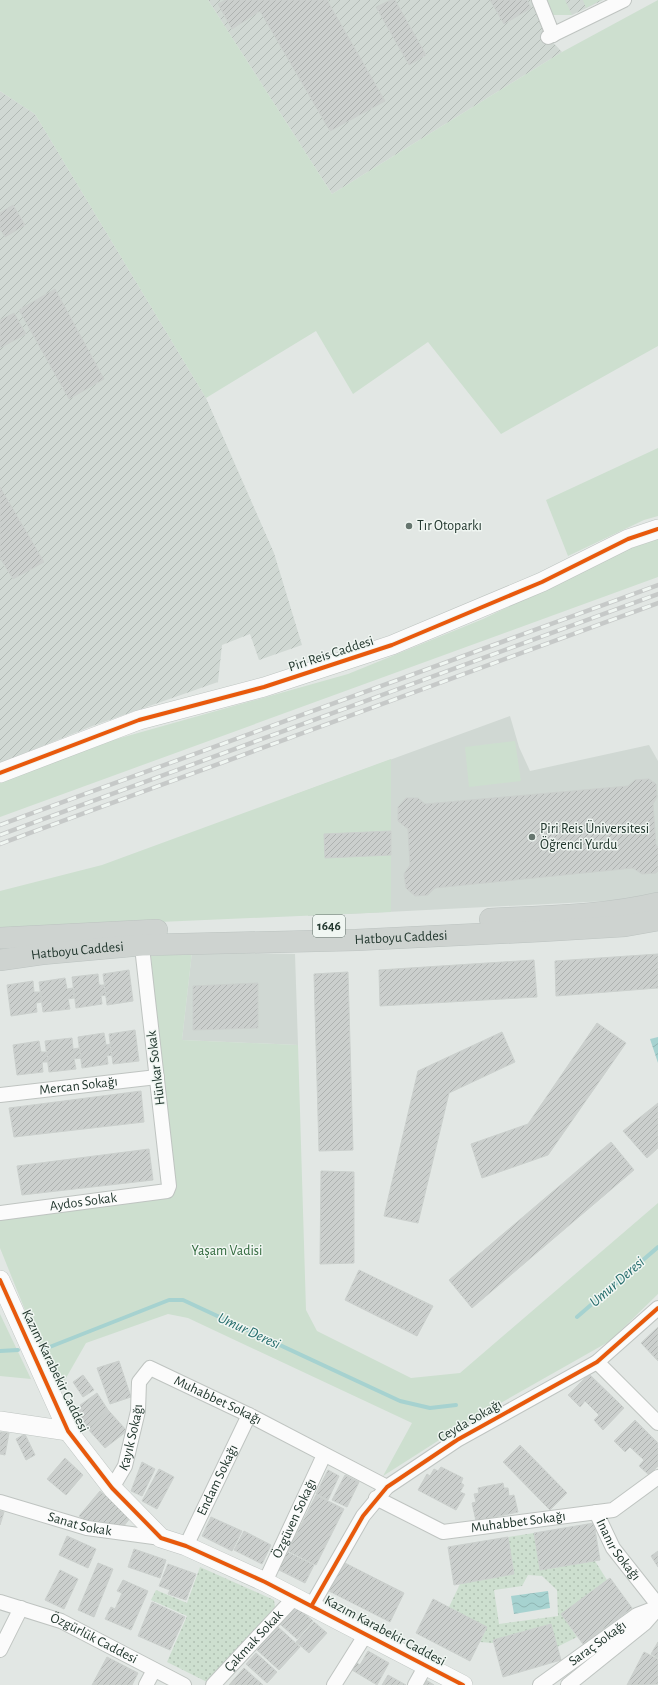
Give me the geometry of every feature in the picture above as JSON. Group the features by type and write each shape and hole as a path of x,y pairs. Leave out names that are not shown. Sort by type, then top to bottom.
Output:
{"main road":[{"name":"Hatboyu Caddesi","path":"0,960 141,938 598,913 637,908 658,903"},
{"name":"Hatboyu Caddesi","path":"0,938 356,940 625,926 658,920"}],"street":[{"path":"539,0 551,36 624,0"},
{"name":"Piri Reis Caddesi","path":"0,773 139,720 264,687 392,645 542,582 628,539 658,529"},
{"name":"Hünkar Sokak","path":"141,938 170,1186 167,1191"},
{"name":"Mercan Sokağı","path":"0,1096 157,1077"},
{"name":"Aydos Sokak","path":"0,1213 167,1191"},
{"name":"Kazım Karabekir Caddesi","path":"0,1280 68,1431 112,1488 161,1538 186,1546 265,1582 312,1605 463,1685"},
{"name":"Ceyda Sokağı","path":"312,1605 363,1516 376,1498 387,1487 458,1440 597,1362 658,1308"},
{"path":"597,1362 658,1423"},
{"name":"Muhabbet Sokağı","path":"139,1382 150,1368 249,1414 387,1487"},
{"name":"Kayık Sokağı","path":"112,1488 125,1466 138,1411 139,1382"},
{"name":"Endam Sokağı","path":"186,1546 249,1414"},
{"path":"0,1421 68,1431"},
{"name":"Özgüven Sokağı","path":"265,1582 324,1455"},
{"name":"Muhabbet Sokağı","path":"376,1498 442,1532 613,1510 658,1477"},
{"name":"Sanat Sokak","path":"0,1502 86,1528 161,1538"},
{"name":"İnanır Sokağı","path":"596,1512 613,1548 658,1607"},
{"name":"Çakmak Sokak","path":"213,1685 295,1597"},
{"name":"Özgürlük Caddesi","path":"0,1602 61,1621 184,1685"},
{"name":"Saraç Sokağı","path":"540,1685 637,1615 658,1607"},
{"name":"Saraç Sokağı","path":"574,1684 645,1623 658,1607"},
{"path":"0,1650 21,1608"},
{"path":"334,1685 366,1634"},
{"path":"415,1685 426,1665"},
{"path":"564,1668 574,1684"},
{"path":"146,1685 154,1670"}],"shaded area":[{"path":"208,0 532,0 548,37 562,52 332,194"},
{"path":"545,0 603,0 572,15"},
{"path":"0,91 35,114 206,398 274,553 302,645 259,660 250,634 222,645 218,682 95,725 0,763"},
{"path":"510,716 519,747 530,771 649,745 658,761 658,893 627,900 308,916 291,796"},
{"path":"192,952 295,954 298,1045 182,1040"}],"green space":[{"path":"0,0 208,0 332,194 562,52 658,0 658,346 501,434 428,342 353,394 316,331 206,398 35,114 0,91"},
{"path":"545,0 565,0 572,15 551,15"},
{"path":"583,0 601,0 586,8"},
{"path":"658,448 658,516 644,520 568,556 546,500"},
{"path":"658,538 658,577 0,817 0,782 99,744 348,674 483,619 634,546"},
{"path":"515,741 521,781 469,787 465,747"},
{"path":"391,759 391,831 324,834 325,858 391,855 391,912 0,929 0,891 102,865"},
{"name":"Yaşam Vadisi","path":"192,952 182,1040 298,1045 306,1310 317,1331 411,1378 460,1373 658,1203 658,1294 610,1341 469,1421 383,1476 412,1423 188,1318 168,1314 86,1343 58,1392 0,1248 0,1220 172,1196 151,956"},
{"path":"0,1314 31,1379 0,1376"},
{"path":"534,1533 540,1570 595,1561 607,1580 561,1614 577,1637 557,1647 551,1624 493,1640 493,1643 480,1642 487,1627 449,1607 460,1584 514,1574 508,1537","holes":["528,1575 542,1576 557,1590 558,1616 499,1624 494,1590 522,1586"]},
{"path":"200,1567 274,1600 275,1607 207,1682 167,1662 187,1616 151,1600 156,1590 187,1603"}],"water":[{"path":"658,1037 658,1063 650,1039"},
{"path":"548,1591 550,1608 514,1614 511,1596"}],"building":[{"path":"225,0 327,0 385,101 330,131 260,11 232,29 218,4"},
{"path":"391,0 395,0 426,55 409,65 376,7"},
{"path":"490,0 527,0 531,8 504,24"},
{"path":"13,205 25,225 5,237 0,229 0,213"},
{"path":"55,289 104,379 69,399 19,310"},
{"path":"14,313 26,334 0,348 0,320"},
{"path":"0,487 44,562 13,579 0,558"},
{"name":"Piri Reis Üniversitesi Öğrenci Yurdu","path":"649,779 656,784 657,797 653,804 656,845 658,847 658,871 656,873 642,874 633,868 435,888 428,895 415,896 406,888 404,874 410,865 408,829 398,821 398,807 406,798 418,798 425,804 628,786 635,780"},
{"path":"391,831 391,855 325,858 324,834"},
{"path":"658,954 658,988 556,996 555,961"},
{"path":"534,960 537,997 380,1006 379,970"},
{"path":"129,970 133,1001 107,1005 103,974"},
{"path":"348,972 353,1150 319,1151 314,974"},
{"path":"98,974 99,985 104,985 106,995 101,996 102,1004 76,1008 72,977"},
{"path":"65,978 67,989 73,988 74,998 68,999 70,1009 43,1012 39,982"},
{"path":"33,981 34,992 40,992 42,1002 36,1003 37,1012 11,1016 7,985"},
{"path":"258,983 258,1028 193,1030 193,986"},
{"path":"597,1023 626,1043 548,1155 482,1178 471,1144 528,1124"},
{"path":"135,1030 139,1061 113,1064 109,1034"},
{"path":"502,1032 515,1062 449,1093 418,1223 384,1216 418,1071"},
{"path":"104,1033 106,1045 110,1044 112,1055 107,1056 108,1064 82,1068 78,1037"},
{"path":"72,1038 73,1049 79,1048 81,1058 74,1059 76,1069 49,1072 45,1041"},
{"path":"39,1041 41,1052 47,1052 48,1062 42,1062 43,1072 17,1075 13,1045"},
{"path":"141,1091 144,1122 14,1137 9,1108"},
{"path":"658,1103 658,1148 647,1158 623,1131"},
{"path":"611,1142 634,1170 472,1308 449,1280"},
{"path":"149,1149 153,1180 22,1195 17,1166"},
{"path":"321,1171 354,1172 354,1263 320,1264"},
{"path":"359,1270 433,1306 417,1336 345,1300"},
{"path":"658,1327 658,1361 641,1343"},
{"path":"119,1361 131,1397 110,1404 97,1368"},
{"path":"589,1374 624,1408 603,1430 594,1420 599,1415 585,1401 580,1407 568,1395"},
{"path":"83,1375 94,1390 83,1397 73,1382"},
{"path":"97,1393 108,1410 88,1429 76,1408"},
{"path":"108,1410 127,1431 105,1448 88,1429"},
{"path":"635,1420 658,1443 658,1466 649,1475 639,1466 644,1460 630,1447 625,1452 614,1441"},
{"path":"0,1432 9,1433 5,1455 0,1454"},
{"path":"25,1434 35,1455 26,1460 16,1439"},
{"path":"520,1445 567,1493 550,1510 503,1462"},
{"path":"65,1458 83,1475 66,1495 47,1479"},
{"path":"142,1462 155,1469 142,1496 131,1491"},
{"path":"441,1467 463,1478 461,1483 464,1485 460,1492 465,1494 456,1510 418,1490 427,1474 430,1476 434,1469 438,1471"},
{"path":"159,1469 174,1477 157,1509 142,1501"},
{"path":"328,1470 339,1476 328,1500 316,1494"},
{"path":"345,1475 359,1482 347,1507 332,1500"},
{"path":"503,1483 504,1488 508,1488 509,1496 514,1495 518,1512 476,1521 472,1503 476,1502 474,1494 479,1493 478,1488"},
{"path":"100,1491 131,1517 123,1527 84,1520 79,1516"},
{"path":"316,1495 344,1509 316,1565 288,1551"},
{"path":"0,1511 4,1512 0,1525"},
{"path":"211,1517 242,1531 232,1551 202,1536"},
{"path":"594,1523 600,1560 540,1570 534,1533"},
{"path":"244,1531 271,1545 262,1564 234,1550"},
{"path":"67,1536 96,1549 88,1568 59,1555"},
{"path":"508,1537 514,1574 454,1585 448,1547"},
{"path":"134,1549 166,1560 160,1578 128,1567"},
{"path":"658,1551 658,1567 651,1556"},
{"path":"287,1552 314,1565 305,1583 279,1570"},
{"path":"343,1562 404,1593 390,1622 329,1591"},
{"path":"98,1563 113,1569 94,1617 78,1610"},
{"path":"168,1564 196,1574 186,1600 168,1594 170,1590 159,1586"},
{"path":"60,1570 78,1579 64,1609 45,1600"},
{"path":"610,1578 632,1608 583,1644 561,1614"},
{"path":"123,1580 148,1591 131,1630 105,1619 111,1607 115,1609 122,1593 117,1591"},
{"path":"433,1599 487,1627 470,1661 416,1633"},
{"path":"152,1602 185,1617 170,1650 138,1636"},
{"path":"296,1606 313,1621 297,1639 280,1624"},
{"path":"314,1622 327,1633 309,1653 296,1642"},
{"path":"551,1624 561,1660 503,1677 493,1640"},
{"path":"278,1627 300,1647 279,1670 257,1650"},
{"path":"658,1642 658,1658 651,1654"},
{"path":"368,1651 389,1663 377,1685 352,1670 357,1663 360,1665"},
{"path":"644,1652 658,1659 658,1684 627,1685"},
{"path":"256,1653 277,1672 267,1683 246,1664"},
{"path":"107,1657 138,1673 132,1685 92,1685"},
{"path":"244,1668 263,1685 229,1685"},
{"path":"388,1675 406,1685 382,1685"},
{"path":"426,1680 434,1685 423,1685"}],"waterway":[{"name":"Umur Deresi","path":"577,1317 658,1247"},
{"name":"Umur Deresi","path":"42,1350 169,1300 183,1300 400,1401 430,1408 456,1405"},
{"name":"Umur Deresi","path":"0,1351 18,1350"}],"railway":[{"path":"0,825 658,585"},
{"path":"0,835 658,594"},
{"path":"0,844 658,603"}],"cycle path":[{"path":"0,773 139,720 264,687 392,645 542,582 628,539 658,529"},
{"path":"0,1280 68,1431 112,1488 161,1538 186,1546 265,1582 463,1685"},
{"path":"312,1605 363,1516 387,1487 457,1440 597,1362 658,1308"}],"place":[{"name":"Tır Otoparkı","path":"409,526"},
{"name":"Piri Reis Üniversitesi Öğrenci Yurdu","path":"532,837"}]}
